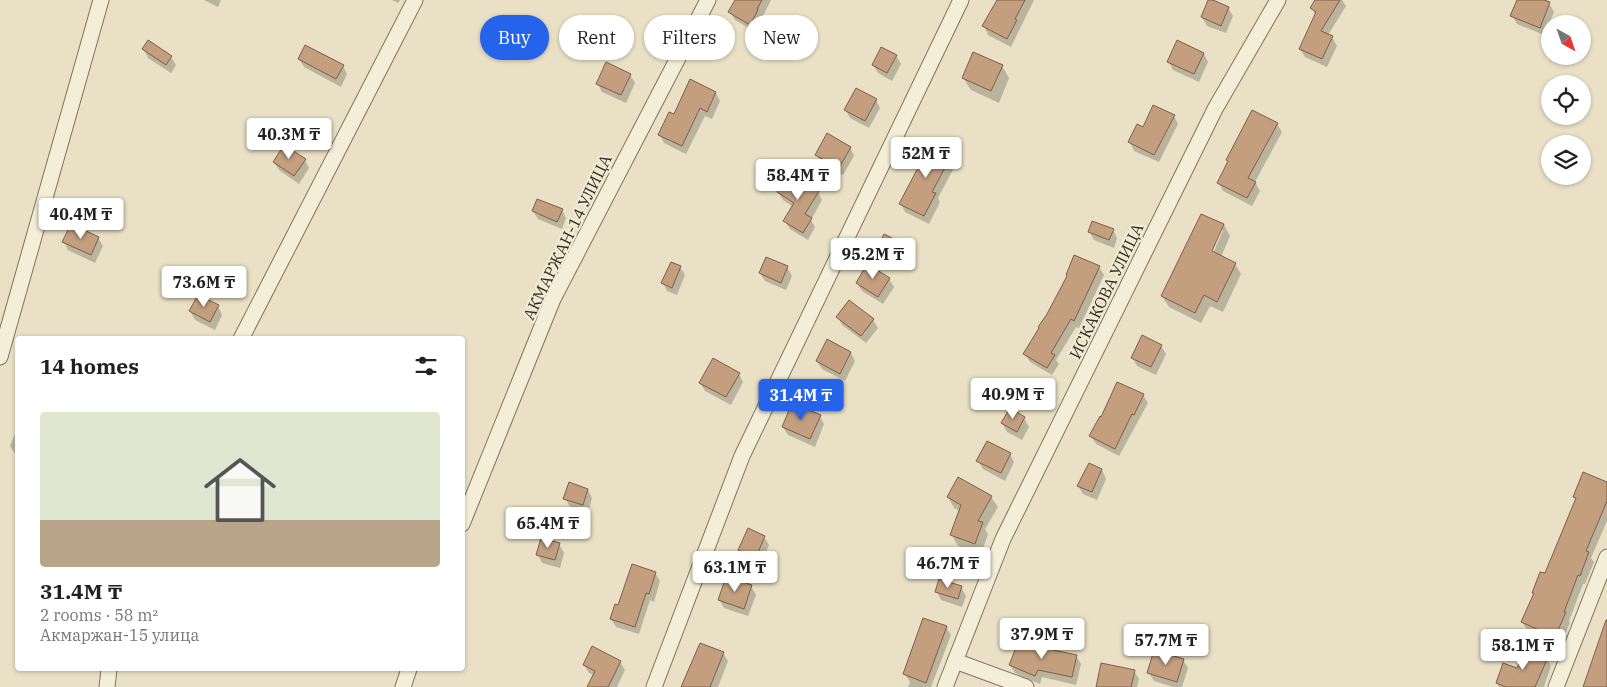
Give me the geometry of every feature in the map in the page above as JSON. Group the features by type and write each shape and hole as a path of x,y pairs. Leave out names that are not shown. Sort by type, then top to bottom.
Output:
{"street":[{"path":"0,357 101,0"},
{"path":"243,336 415,0"},
{"name":"АКМАРЖАН-14 УЛИЦА","path":"465,517 553,299 708,0"},
{"path":"654,687 742,456 961,0"},
{"name":"ИСКАКОВА УЛИЦА","path":"945,687 1003,539 1215,109 1278,0"},
{"path":"1556,687 1607,557"},
{"path":"956,661 1026,687"},
{"path":"107,687 109,671"},
{"path":"403,687 408,671"}],"building":[{"path":"735,0 762,0 755,15 745,15 745,22 728,12"},
{"path":"997,0 1025,0 1007,39 982,26"},
{"path":"1208,0 1213,0 1229,7 1221,26 1201,17"},
{"path":"1315,0 1340,0 1321,31 1333,36 1322,59 1299,49 1316,12 1310,8"},
{"path":"1517,0 1544,0 1550,2 1545,15 1541,15 1540,28 1510,16"},
{"path":"148,40 172,56 166,65 142,49"},
{"path":"1177,40 1204,53 1194,74 1167,62"},
{"path":"305,45 344,65 336,79 298,59"},
{"path":"881,47 897,55 887,73 872,65"},
{"path":"973,52 1003,65 991,91 962,78"},
{"path":"606,62 631,74 621,95 596,84"},
{"path":"690,79 716,92 707,112 700,108 682,146 658,135 669,112 674,114"},
{"path":"856,88 877,99 865,121 844,110"},
{"path":"1153,105 1175,115 1154,155 1128,142 1137,124 1143,127"},
{"path":"1252,110 1278,123 1248,178 1256,182 1247,198 1217,183 1228,161 1226,160"},
{"path":"827,133 851,147 839,168 815,155"},
{"path":"932,141 953,153 932,192 936,193 924,216 899,204"},
{"path":"284,145 306,159 294,176 273,162"},
{"path":"788,173 819,191 805,214 812,218 803,233 783,221 794,203 777,192"},
{"path":"537,199 563,209 557,222 532,211"},
{"path":"1201,214 1224,224 1212,251 1236,263 1217,302 1204,295 1195,313 1161,296"},
{"path":"1092,221 1114,229 1109,240 1088,232"},
{"path":"71,224 99,237 91,255 62,242"},
{"path":"884,234 900,242 894,254 878,246"},
{"path":"1074,255 1100,266 1074,321 1071,319 1051,353 1055,355 1047,368 1023,354 1067,276"},
{"path":"766,257 788,266 781,283 759,273"},
{"path":"671,262 681,266 672,288 661,283"},
{"path":"867,264 890,278 878,297 856,283"},
{"path":"198,295 219,305 210,322 189,311"},
{"path":"849,300 874,319 861,336 836,317"},
{"path":"1142,335 1162,345 1151,367 1131,358"},
{"path":"827,339 851,352 840,374 816,361"},
{"path":"713,358 740,373 726,397 699,383"},
{"path":"1117,382 1144,394 1115,449 1089,436 1101,417"},
{"path":"792,403 821,415 810,439 782,427"},
{"path":"1010,408 1025,417 1017,432 1001,423"},
{"path":"987,441 1011,453 1001,473 976,461"},
{"path":"1089,463 1102,469 1092,492 1077,486"},
{"path":"1583,472 1607,482 1607,501 1586,551 1589,552 1580,576 1578,575 1564,612 1566,612 1555,637 1521,622 1534,593 1532,593 1540,572 1545,573 1576,498 1573,497"},
{"path":"958,477 992,496 978,521 983,522 975,544 950,535 961,505 947,497"},
{"path":"569,482 588,489 583,505 563,499"},
{"path":"748,528 765,536 756,557 738,550"},
{"path":"541,538 560,543 555,560 536,555"},
{"path":"632,564 656,572 649,594 646,593 635,627 610,619 615,604 618,605"},
{"path":"726,577 752,585 744,609 718,600"},
{"path":"939,579 962,586 958,599 935,592"},
{"path":"923,618 947,626 926,683 903,674"},
{"path":"1606,620 1607,687 1583,687"},
{"path":"1020,638 1044,648 1077,655 1072,677 1038,670 1035,676 1009,665"},
{"path":"700,643 724,652 710,687 681,687"},
{"path":"592,646 621,661 608,687 587,687 595,671 583,665"},
{"path":"1526,647 1548,657 1535,687 1506,687 1496,683 1503,663 1517,668"},
{"path":"1154,650 1184,659 1177,682 1147,673"},
{"path":"1101,663 1135,670 1131,687 1096,687"}]}
